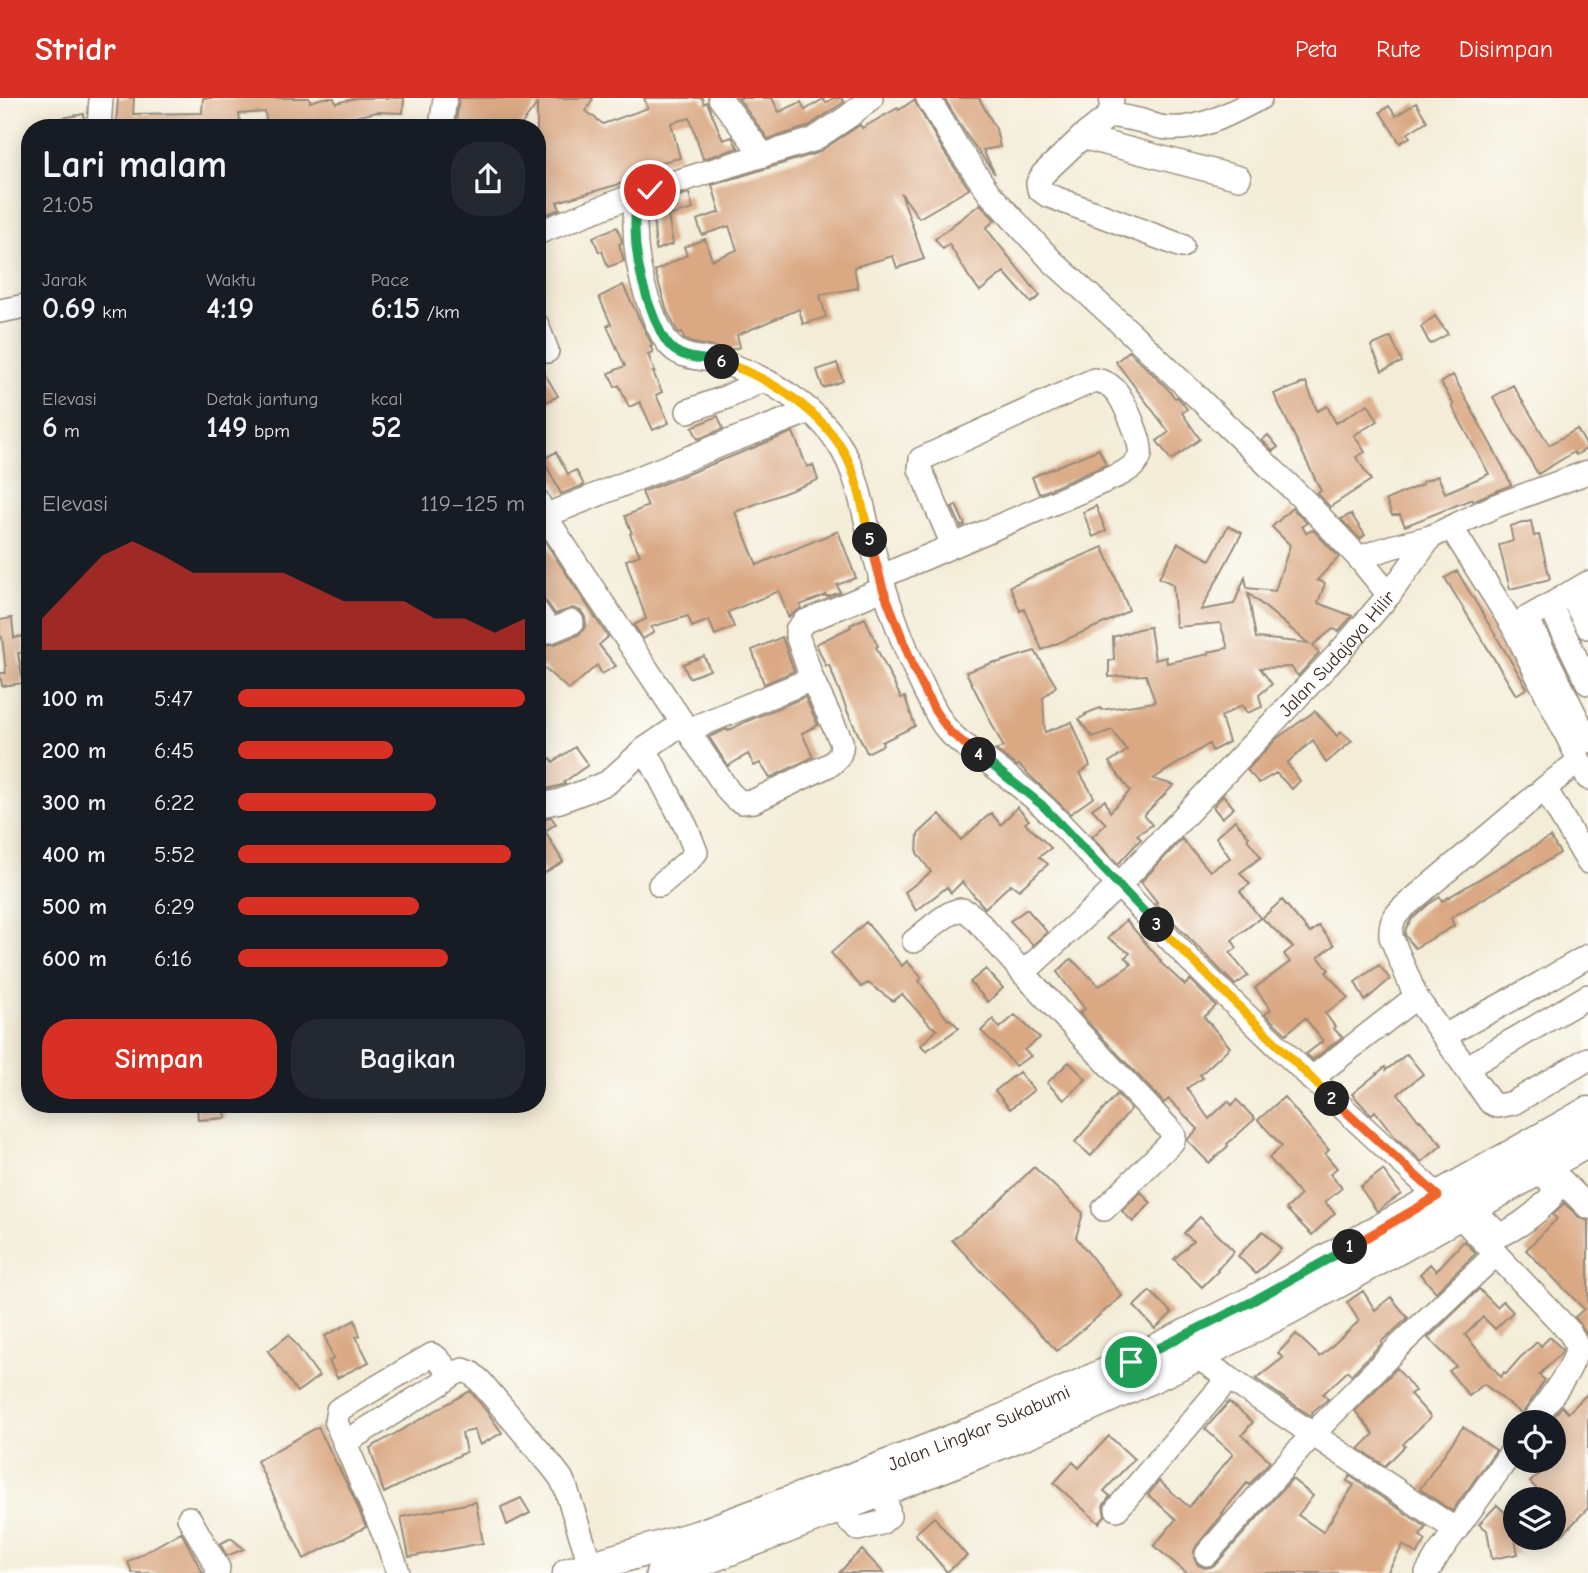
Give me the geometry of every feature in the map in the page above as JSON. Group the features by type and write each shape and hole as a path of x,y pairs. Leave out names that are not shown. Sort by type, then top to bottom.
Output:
{"main road":[{"name":"Jalan Lingkar Sukabumi","path":"661,1573 707,1559 995,1447 1197,1357 1390,1254 1588,1112"},
{"name":"Jalan Lingkar Sukabumi","path":"579,1570 700,1535 988,1426 1181,1339 1345,1250 1456,1206 1544,1166 1588,1142"}],"street":[{"path":"100,119 101,98"},
{"path":"442,119 445,98"},
{"path":"720,98 763,155"},
{"path":"546,229 637,194 813,139 872,98"},
{"path":"928,98 989,193 1052,261 1305,501 1359,558 1389,595"},
{"path":"1182,246 1047,195 1039,189 1038,183 1043,174 1082,137 1099,125 1111,106 1139,120 1181,129 1235,111 1260,98"},
{"path":"1082,137 1239,178"},
{"path":"637,194 635,224 641,280 666,341 675,351 725,363 763,380 810,411 838,442 847,458 882,583 915,671 945,727 1042,805 1192,962 1311,1079 1456,1206 1499,1235 1505,1233 1553,1196 1555,1189 1544,1166"},
{"path":"0,312 21,307"},
{"path":"688,411 763,380"},
{"path":"546,521 729,792 742,802 754,802 831,764 840,755 841,741 812,679 797,635 799,625 953,545 1131,468 1140,454 1138,437 1116,390 1103,381 1094,380 922,459 920,469 953,545"},
{"path":"546,510 810,411"},
{"name":"Jalan Sudajaya Hilir","path":"1023,973 1118,886 1339,653 1441,532 1495,506 1588,472"},
{"path":"1359,558 1441,532 1557,603 1588,628"},
{"path":"1557,603 1588,657"},
{"path":"1557,603 1588,683"},
{"path":"1557,603 1588,715"},
{"path":"1557,603 1585,760 1545,788 1395,916 1390,927 1391,937 1416,997 1490,1102 1505,1106 1585,1068"},
{"path":"546,625 550,631 572,622"},
{"path":"546,804 607,783 645,749 686,727 812,679"},
{"path":"645,749 686,827 696,852 660,885"},
{"path":"1545,788 1588,862"},
{"path":"914,941 944,918 961,910 967,912 1171,1131 1173,1141 1104,1209"},
{"path":"1444,1036 1588,956"},
{"path":"1466,1068 1588,996"},
{"path":"1311,1079 1416,997"},
{"path":"1544,1166 1588,1207"},
{"path":"1456,1206 1496,1254 1574,1338 1576,1355 1541,1410"},
{"path":"1207,1554 1312,1435 1399,1346 1496,1254"},
{"path":"398,1573 395,1560 344,1443 336,1416 338,1410 432,1356 452,1375"},
{"path":"1197,1357 1456,1530"},
{"path":"344,1443 452,1375 463,1370 471,1373 551,1465 566,1489 579,1570"},
{"path":"1117,1509 1229,1378"},
{"path":"1427,1573 1503,1464"},
{"path":"189,1518 218,1567 217,1573"}],"building":[{"path":"118,98 134,98 133,114 202,113 203,98 309,98 310,102 334,98 336,103 357,98 404,98 403,113 377,112 346,119 266,119 265,112 239,114 240,119 117,119"},
{"path":"459,98 593,98 586,111 603,124 648,108 644,98 702,98 704,104 707,102 723,140 732,137 738,148 703,159 690,118 671,123 680,158 647,165 647,176 557,202 560,209 546,214 546,119 537,119 537,104 526,119 456,119"},
{"path":"738,98 772,98 779,112 801,102 805,110 823,99 826,103 833,98 841,98 844,102 807,127 768,139"},
{"path":"944,98 979,98 996,129 1000,147 983,150 995,174 968,137"},
{"path":"914,100 969,189 919,218 901,193 924,259 897,268 893,256 854,267 858,288 820,295 826,317 803,324 799,309 737,335 740,347 730,350 684,339 667,311 655,271 687,255 684,247 705,239 712,260 737,250 729,226 702,235 697,220 720,212 712,185 817,153 860,125 862,128"},
{"path":"1416,103 1427,121 1408,133 1410,137 1400,143 1380,112 1389,106 1396,116"},
{"path":"84,114 84,119 57,119"},
{"path":"689,193 693,209 668,216 673,244 656,250 655,203"},
{"path":"980,204 995,220 986,228 1040,296 1031,303 1004,272 980,291 949,244 943,249 935,239"},
{"path":"617,227 624,261 608,267 593,237"},
{"path":"623,285 652,345 650,346 653,352 648,354 662,392 656,395 669,423 653,430 640,402 629,407 619,385 615,387 609,373 625,366 607,326 611,324 599,297"},
{"path":"1435,316 1448,334 1430,344 1421,327"},
{"path":"1391,337 1402,362 1382,371 1371,346"},
{"path":"1129,351 1180,400 1187,409 1182,413 1200,439 1171,460 1157,441 1169,432 1116,362"},
{"path":"837,363 843,381 823,388 817,370"},
{"path":"1453,375 1511,485 1405,526 1400,515 1392,515 1386,500 1438,476 1445,493 1489,474 1441,383"},
{"path":"546,376 558,396 546,402"},
{"path":"1306,382 1317,411 1327,406 1336,423 1368,404 1378,421 1354,435 1365,452 1356,457 1371,480 1330,507 1317,493 1321,491 1274,394"},
{"path":"1513,385 1549,445 1577,429 1588,448 1576,455 1574,452 1538,474 1493,397"},
{"path":"718,416 723,429 698,439 692,427"},
{"path":"793,432 807,467 813,465 818,480 735,512 757,565 838,531 856,578 837,585 840,592 800,605 801,608 788,617 779,591 728,612 734,627 715,635 709,620 692,627 688,616 651,627 654,632 643,639 634,625 646,619 626,560 640,555 625,516 648,506 642,492"},
{"path":"1268,435 1278,447 1273,451 1262,440"},
{"path":"1099,449 1106,465 1039,494 1032,477"},
{"path":"556,452 568,474 576,470 584,485 561,494 546,465 546,457"},
{"path":"956,505 965,525 961,527 952,507"},
{"path":"1096,506 1106,531 1093,537 1083,512"},
{"path":"1292,508 1307,523 1302,526 1306,533 1313,530 1339,557 1317,580 1325,583 1318,603 1352,616 1339,631 1333,629 1313,645 1319,653 1298,676 1291,667 1260,668 1272,684 1259,695 1262,707 1247,713 1242,705 1221,717 1229,742 1212,751 1209,744 1153,779 1174,785 1144,815 1152,825 1137,835 1141,839 1118,864 1092,837 1106,824 1092,809 1105,800 1110,812 1130,791 1109,762 1127,751 1112,730 1092,737 1079,719 1100,708 1155,702 1146,675 1109,677 1109,661 1114,660 1113,637 1150,627 1155,660 1166,657 1167,663 1228,648 1220,623 1176,627 1173,584 1159,578 1178,543 1210,560 1228,526 1242,533 1201,610 1234,604 1245,577 1247,588 1275,591 1290,545 1272,527","holes":["1248,593 1308,643 1256,638"]},
{"path":"1351,514 1365,535 1360,539 1341,519"},
{"path":"1531,521 1534,536 1539,535 1550,579 1510,589 1499,545 1513,541 1510,526"},
{"path":"546,543 608,637 599,645 616,666 602,674 597,665 569,690 546,670 546,644 555,644 578,635 586,625 581,611 573,608 555,614 548,604"},
{"path":"1103,547 1129,610 1042,650 1024,609 1020,611 1010,586"},
{"path":"1457,571 1527,688 1516,695 1445,578"},
{"path":"12,618 14,638 21,636 21,653 18,653 21,683 2,686 0,673 6,673 0,620"},
{"path":"865,618 901,698 905,697 915,726 882,742 883,745 867,753 829,665 826,666 816,644"},
{"path":"782,637 794,671 764,684 752,650"},
{"path":"1035,651 1056,686 1043,698 1045,732 1072,722 1090,766 1080,773 1094,797 1070,814 1019,765 996,750 1003,746 966,672"},
{"path":"704,656 710,670 689,678 683,664"},
{"path":"805,697 818,725 802,733 813,757 770,778 760,763 754,766 748,754 728,766 709,737 727,729 728,731"},
{"path":"1315,711 1337,736 1341,732 1352,741 1326,763 1313,740 1287,763 1300,781 1292,789 1276,773 1259,783 1247,770 1276,739"},
{"path":"575,747 588,765 564,782 565,784 546,789 546,760 551,758 553,762"},
{"path":"1223,795 1234,808 1222,818 1213,807"},
{"path":"1017,807 1029,820 1025,823 1051,848 1039,857 1048,864 1019,890 1011,884 985,908 962,882 951,893 947,887 916,911 905,892 931,872 917,853 918,834 940,814 961,840 991,813 1001,825"},
{"path":"551,817 556,824 546,830 546,818"},
{"path":"1235,820 1261,857 1240,873 1250,884 1240,891 1260,918 1232,940 1237,948 1230,953 1248,976 1235,985 1155,903 1157,902 1141,882 1182,839 1210,871 1230,858 1216,837"},
{"path":"546,833 563,862 546,872"},
{"path":"1550,837 1560,853 1451,918 1454,926 1415,948 1405,935 1411,920 1429,904 1440,897 1442,901"},
{"path":"1282,900 1310,933 1319,926 1334,945 1318,957 1329,970 1326,972 1348,998 1325,1013 1335,1027 1333,1028 1342,1037 1313,1060 1306,1054 1323,1041 1305,1018 1286,1034 1265,1014 1271,1010 1255,988 1290,962 1284,954 1293,947 1262,918"},
{"path":"1027,909 1047,932 1033,945 1010,921"},
{"path":"1126,920 1160,962 1185,985 1190,980 1216,1006 1204,1017 1230,1047 1200,1075 1203,1078 1187,1088 1209,1119 1228,1101 1232,1105 1237,1100 1255,1119 1209,1163 1187,1140 1198,1129 1169,1099 1164,1103 1079,1013 1085,1009 1057,972 1071,959 1099,986 1132,964 1125,957 1130,953 1108,938"},
{"path":"866,922 902,966 907,961 922,978 919,981 948,1020 959,1028 926,1051 921,1045 937,1030 902,994 893,1001 868,983 861,987 831,953"},
{"path":"1379,965 1390,979 1365,1001 1355,982"},
{"path":"986,969 1003,988 988,1002 970,982"},
{"path":"1015,1015 1040,1038 1024,1050 1031,1056 1015,1066 981,1031 993,1019 1000,1028"},
{"path":"1407,1054 1423,1074 1398,1094 1442,1145 1422,1162 1395,1137 1375,1111 1371,1115 1352,1094 1385,1067 1386,1070"},
{"path":"1069,1062 1086,1079 1064,1100 1047,1083"},
{"path":"1019,1072 1034,1090 1010,1109 995,1091"},
{"path":"1117,1094 1131,1109 1091,1156 1075,1142"},
{"path":"1284,1097 1329,1150 1325,1154 1337,1168 1330,1174 1342,1188 1325,1202 1335,1213 1312,1235 1286,1209 1301,1195 1269,1158 1282,1146 1258,1120"},
{"path":"198,1113 225,1113 226,1118 198,1120"},
{"path":"1034,1167 1083,1213 1076,1237 1122,1296 1057,1351 952,1240 993,1207"},
{"path":"1383,1170 1401,1194 1377,1211 1360,1187"},
{"path":"1141,1192 1151,1203 1133,1222 1122,1211"},
{"path":"1564,1203 1579,1217 1588,1221 1588,1336 1575,1317 1584,1309 1526,1250 1557,1219 1553,1215"},
{"path":"1200,1217 1234,1251 1202,1287 1174,1259 1193,1241 1184,1233"},
{"path":"1263,1231 1281,1249 1256,1274 1238,1256"},
{"path":"1464,1241 1476,1253 1436,1292 1420,1274 1430,1264 1436,1271"},
{"path":"1479,1289 1497,1307 1503,1301 1513,1312 1495,1329 1483,1317 1465,1335 1501,1377 1537,1342 1541,1346 1550,1337 1562,1349 1539,1375 1545,1380 1525,1410 1517,1410 1484,1384 1469,1396 1449,1371 1456,1366 1428,1338"},
{"path":"1150,1291 1172,1313 1155,1329 1134,1306"},
{"path":"1363,1291 1375,1310 1391,1297 1408,1318 1381,1342 1351,1375 1348,1371 1323,1394 1328,1399 1312,1412 1311,1416 1256,1379 1283,1358 1278,1353 1296,1334 1320,1357 1359,1321 1347,1302"},
{"path":"355,1320 360,1336 356,1337 369,1362 337,1378 329,1361 333,1359 325,1336"},
{"path":"289,1335 319,1376 297,1392 268,1351"},
{"path":"1397,1368 1415,1391 1410,1394 1431,1417 1385,1466 1359,1449 1374,1434 1355,1411"},
{"path":"470,1391 502,1433 480,1445 474,1430 462,1433 466,1452 384,1493 370,1448"},
{"path":"1588,1393 1588,1508 1566,1531 1566,1487 1535,1487 1530,1482 1540,1473 1566,1473 1566,1411 1568,1413"},
{"path":"1229,1402 1253,1422 1242,1435 1270,1461 1249,1485 1247,1483 1197,1545 1194,1558 1198,1565 1205,1568 1217,1563 1292,1479 1313,1496 1298,1515 1323,1532 1354,1485 1347,1481 1350,1476 1426,1527 1420,1536 1426,1540 1417,1554 1403,1545 1387,1573 1187,1573 1154,1546 1176,1519 1148,1495 1159,1481 1189,1507 1233,1454 1205,1429"},
{"path":"318,1427 366,1527 304,1559 257,1461"},
{"path":"1463,1427 1496,1450 1452,1511 1420,1489"},
{"path":"1109,1436 1134,1459 1104,1491 1110,1496 1103,1506 1105,1516 1099,1523 1054,1483 1073,1462 1079,1468"},
{"path":"521,1498 530,1513 507,1525 501,1507"},
{"path":"476,1502 483,1543 409,1557 401,1517"},
{"path":"1497,1505 1503,1511 1503,1550 1517,1550 1518,1554 1492,1559 1487,1530 1479,1524"},
{"path":"934,1517 967,1556 947,1572 915,1534"},
{"path":"181,1532 203,1573 132,1573 128,1562"},
{"path":"231,1538 244,1549 227,1556 220,1544"},
{"path":"862,1550 884,1573 839,1573 851,1560"}],"route":[{"path":"650,190 637,194 635,241 641,280 661,332 675,351 736,367 799,402 823,423 838,442 852,471 883,589 915,671 941,721 964,744 1042,805 1192,962 1311,1079 1438,1196 1253,1301 1131,1362"}]}
